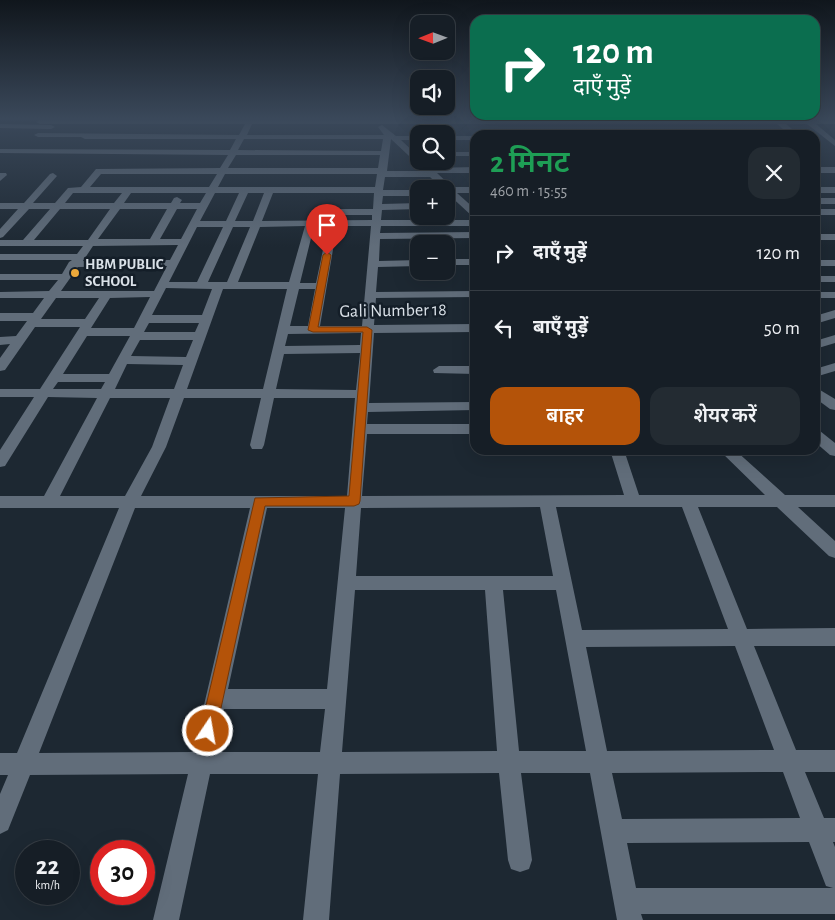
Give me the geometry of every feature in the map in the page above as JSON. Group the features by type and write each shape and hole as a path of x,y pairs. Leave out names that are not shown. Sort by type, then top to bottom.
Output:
{"street":[{"path":"83,190 99,171 146,161"},
{"path":"49,502 214,186 230,161"},
{"path":"239,171 240,161"},
{"path":"316,920 347,583 382,161"},
{"path":"231,186 243,162 357,162 356,171 379,201 470,234"},
{"path":"429,170 439,180"},
{"path":"820,170 835,170"},
{"path":"239,171 356,171"},
{"path":"194,224 333,224 434,175 470,171"},
{"path":"434,175 466,180"},
{"path":"0,235 53,176"},
{"path":"98,183 231,186 245,190 270,190 410,205"},
{"path":"26,243 71,190 182,190 214,186"},
{"path":"0,366 128,190"},
{"path":"153,242 182,190"},
{"path":"0,822 130,501 159,447 206,319 217,285 230,224 245,190"},
{"path":"217,285 255,224 270,190"},
{"path":"455,190 470,190"},
{"path":"820,190 835,190"},
{"path":"317,212 410,195"},
{"path":"455,197 470,210"},
{"path":"379,201 470,222"},
{"path":"820,201 835,201"},
{"path":"461,204 470,202"},
{"path":"0,206 204,206"},
{"path":"820,212 835,212"},
{"path":"257,445 282,330 310,224"},
{"path":"313,330 333,224"},
{"path":"820,236 835,237"},
{"path":"0,243 185,242"},
{"path":"0,256 76,261 174,263"},
{"path":"455,262 470,262"},
{"path":"372,264 410,263"},
{"path":"820,263 835,263"},
{"path":"0,277 64,277"},
{"path":"820,279 835,279"},
{"path":"0,295 107,294 217,285 322,286"},
{"path":"0,462 107,294"},
{"path":"370,295 470,294"},
{"path":"820,295 835,295"},
{"path":"820,318 835,314"},
{"path":"0,317 137,334 199,336"},
{"path":"145,319 206,319"},
{"name":"Gali Number 18","path":"282,330 470,328"},
{"path":"0,340 19,340"},
{"path":"820,344 835,340"},
{"path":"278,350 366,350"},
{"path":"123,360 190,360"},
{"path":"820,372 835,367"},
{"path":"439,370 470,370"},
{"path":"54,378 114,378"},
{"path":"0,393 180,392 268,394 362,401 470,406"},
{"path":"820,395 835,406"},
{"path":"360,429 470,429"},
{"path":"820,438 835,451"},
{"path":"619,455 633,500"},
{"path":"731,455 835,551"},
{"path":"687,500 789,761 826,830 835,877"},
{"path":"166,920 260,501"},
{"path":"547,501 628,911 835,901"},
{"path":"0,502 835,501"},
{"path":"347,583 564,583"},
{"path":"493,583 520,860"},
{"path":"575,639 835,637"},
{"path":"215,699 336,700"},
{"path":"0,764 835,761"},
{"path":"613,831 826,830"}],"place":[{"name":"HBM PUBLIC SCHOOL","path":"75,273"}],"route":[{"path":"208,731 260,501 354,501 367,330 313,330 327,255"}]}
